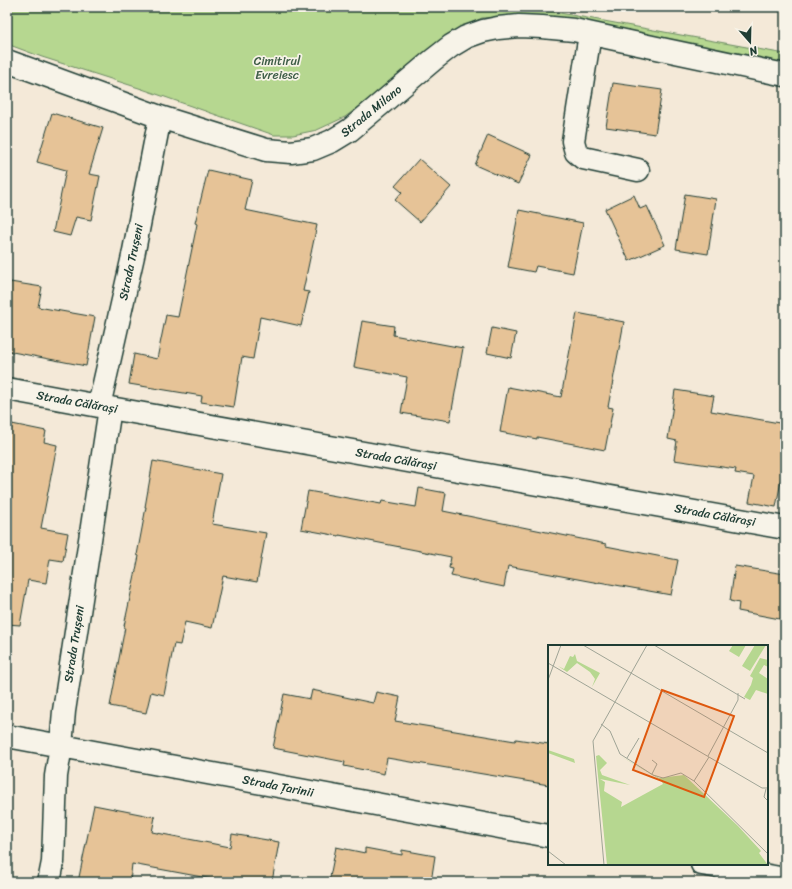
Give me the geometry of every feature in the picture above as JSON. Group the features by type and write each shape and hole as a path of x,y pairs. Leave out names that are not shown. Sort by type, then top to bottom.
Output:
{"street":[{"name":"Strada Milano","path":"7,61 160,117 266,150 291,152 313,149 332,142 350,130 451,46 466,37 498,28 519,26 574,30 785,75"},
{"path":"590,34 573,141 576,152 583,158 638,170"},
{"name":"Strada Trușeni","path":"49,882 53,862 56,776 104,407 160,117"},
{"name":"Strada Călărași","path":"7,389 785,528"},
{"name":"Strada Țarinii","path":"7,736 548,836"},
{"path":"708,865 785,879"}],"green space":[{"name":"Cimitirul Evreiesc","path":"7,7 486,7 549,11 785,54 785,64 508,16 482,18 460,28 386,87 345,117 317,130 293,135 274,135 7,44"}],"building":[{"path":"613,83 662,90 655,134 606,127"},
{"path":"52,113 103,128 89,174 100,176 91,220 76,217 70,236 53,232 66,170 37,162"},
{"path":"488,135 532,155 518,184 475,165"},
{"path":"419,159 451,187 420,222 395,200 402,192 395,186"},
{"path":"208,170 252,180 245,210 317,225 303,291 309,292 301,326 260,317 253,359 242,357 234,407 201,402 202,396 129,384 134,354 157,359 166,315 178,317 197,224 195,223"},
{"path":"685,194 716,199 708,254 676,249"},
{"path":"634,195 640,209 647,206 665,245 629,261 605,209"},
{"path":"519,210 583,223 573,273 536,266 534,272 508,267"},
{"path":"10,282 42,287 38,307 95,317 86,366 7,351 7,300"},
{"path":"577,313 624,322 608,407 613,408 605,450 537,437 537,439 500,432 508,387 561,397"},
{"path":"362,321 394,326 393,335 463,348 450,421 401,413 407,377 354,367"},
{"path":"492,328 516,333 511,358 487,353"},
{"path":"675,390 714,396 711,411 785,424 785,460 776,507 749,502 754,476 735,473 736,469 674,460 677,441 668,439"},
{"path":"12,424 46,431 44,442 57,445 41,528 68,533 63,561 50,559 46,583 28,580 20,625 7,624 7,432 10,433"},
{"path":"153,461 221,474 212,524 266,533 257,582 223,576 212,628 185,622 180,645 174,644 164,695 151,692 146,713 110,706 124,626 139,556 137,555"},
{"path":"419,488 446,493 443,511 678,560 671,595 508,566 504,587 451,576 453,569 449,568 451,557 301,529 308,491 381,504 382,501 416,507"},
{"path":"735,566 785,574 785,620 738,611 739,603 730,601"},
{"path":"312,690 373,703 376,692 400,697 395,721 515,741 516,739 548,744 548,785 387,758 384,774 344,766 345,762 273,748 284,694 310,699"},
{"path":"94,805 155,817 152,832 230,847 232,834 279,842 272,882 229,882 132,864 130,882 78,882"},
{"path":"336,847 365,853 365,848 402,855 402,850 435,856 431,882 329,882"}]}
